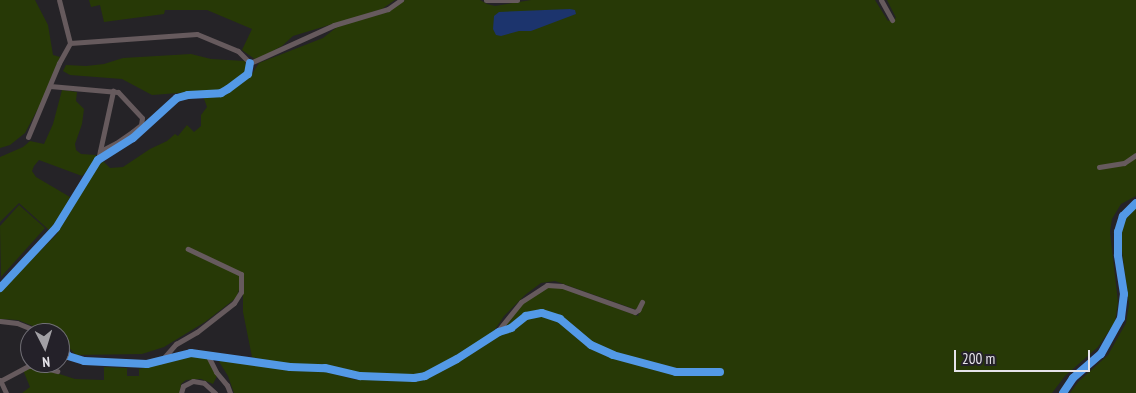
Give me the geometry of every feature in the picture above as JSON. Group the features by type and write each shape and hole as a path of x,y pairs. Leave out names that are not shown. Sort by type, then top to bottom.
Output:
{"street":[{"path":"28,137 59,63 70,43 59,0"},
{"path":"250,63 334,25 388,9 400,0"},
{"path":"486,0 517,0"},
{"path":"882,0 892,20"},
{"path":"70,43 197,34 238,51 250,63"},
{"path":"98,160 133,138 177,98 225,91 248,74 250,63"},
{"path":"50,86 113,91 121,94 143,121 123,139 100,151"},
{"path":"0,288 56,228 98,160 113,91"},
{"path":"1099,167 1124,163 1136,155"},
{"path":"1062,393 1073,378 1101,354 1121,318 1124,294 1118,255 1118,232 1123,216 1136,203"},
{"path":"161,362 176,344 197,332 234,304 241,292 241,274 188,249"},
{"path":"70,357 84,361 147,364 161,362 186,353 290,367 325,368 360,376 420,377 479,347 494,335 520,302 546,285 562,286 635,312 642,302"},
{"path":"494,335 511,328 526,316 546,313 560,319 591,345 612,355 676,372 720,372"},
{"path":"0,321 20,324"},
{"path":"208,356 216,372 228,385 230,393"},
{"path":"6,393 0,380 20,370"},
{"path":"181,393 183,386 193,381 208,385 215,393"}],"green space":[{"path":"0,0 35,0 48,25 53,55 60,57 41,103 25,133 10,145 0,148"},
{"path":"89,0 395,0 382,9 293,36 282,46 256,60 242,50 252,29 207,10 165,10 164,14 104,22 100,5 91,7"},
{"path":"405,0 480,0 495,6 531,0 875,0 888,21 896,18 887,0 1136,0 1136,196 1121,204 1112,219 1110,232 1118,302 1115,322 1098,347 1065,376 1052,393 234,393 228,376 218,360 323,371 356,380 423,379 465,358 524,320 539,315 556,319 583,343 602,353 673,373 722,374 721,369 679,369 615,354 595,345 563,319 547,311 526,314 510,326 499,331 519,306 547,287 558,287 638,316 643,302 637,310 555,281 541,283 525,295 504,316 492,334 463,353 421,374 414,375 362,374 322,365 288,364 252,357 243,312 243,290 239,290 236,298 205,322 164,347 142,354 76,355 70,349 70,323 25,323 18,320 0,319 0,291 57,234 95,168 103,161 110,168 123,167 150,149 167,141 175,134 178,136 187,125 194,132 201,126 201,115 207,107 203,96 227,94 252,74 259,63 323,38 337,27 388,12"},
{"path":"191,54 211,59 245,61 247,70 234,82 219,90 152,95 122,79 70,75 63,71 66,65 86,66 104,64 123,58"},
{"path":"62,90 77,92 76,101 84,109 82,124 75,144 76,150 81,154 96,155 97,160 82,176 39,160 34,166 32,171 36,177 70,197 60,216 49,230 19,203 0,222 0,157 23,147 30,141 44,144 53,124"},
{"path":"19,205 45,228 1,277 0,226"},
{"path":"1136,208 1136,393 1070,393 1078,382 1108,355 1126,323 1129,304 1120,236 1124,221"},
{"path":"192,356 208,359 217,376 213,384 201,379 186,380 181,384 180,393 22,393 30,387 24,373 56,373 75,379 104,380 104,367 127,368 127,376 139,376 139,369"}],"water":[{"path":"575,10 576,14 531,31 519,31 501,36 496,35 493,29 494,16 499,12"}],"cycle path":[{"path":"0,288 56,228 98,160 133,138 177,98 188,95 221,93 228,89 248,74 250,63"},
{"path":"1063,393 1073,378 1101,354 1121,318 1124,294 1118,255 1118,232 1123,216 1136,203"},
{"path":"70,357 84,361 147,364 191,353 290,367 325,368 360,376 414,378 425,376 457,359 499,332 511,328 526,316 542,313 560,319 591,345 613,355 676,372 720,372"}]}
